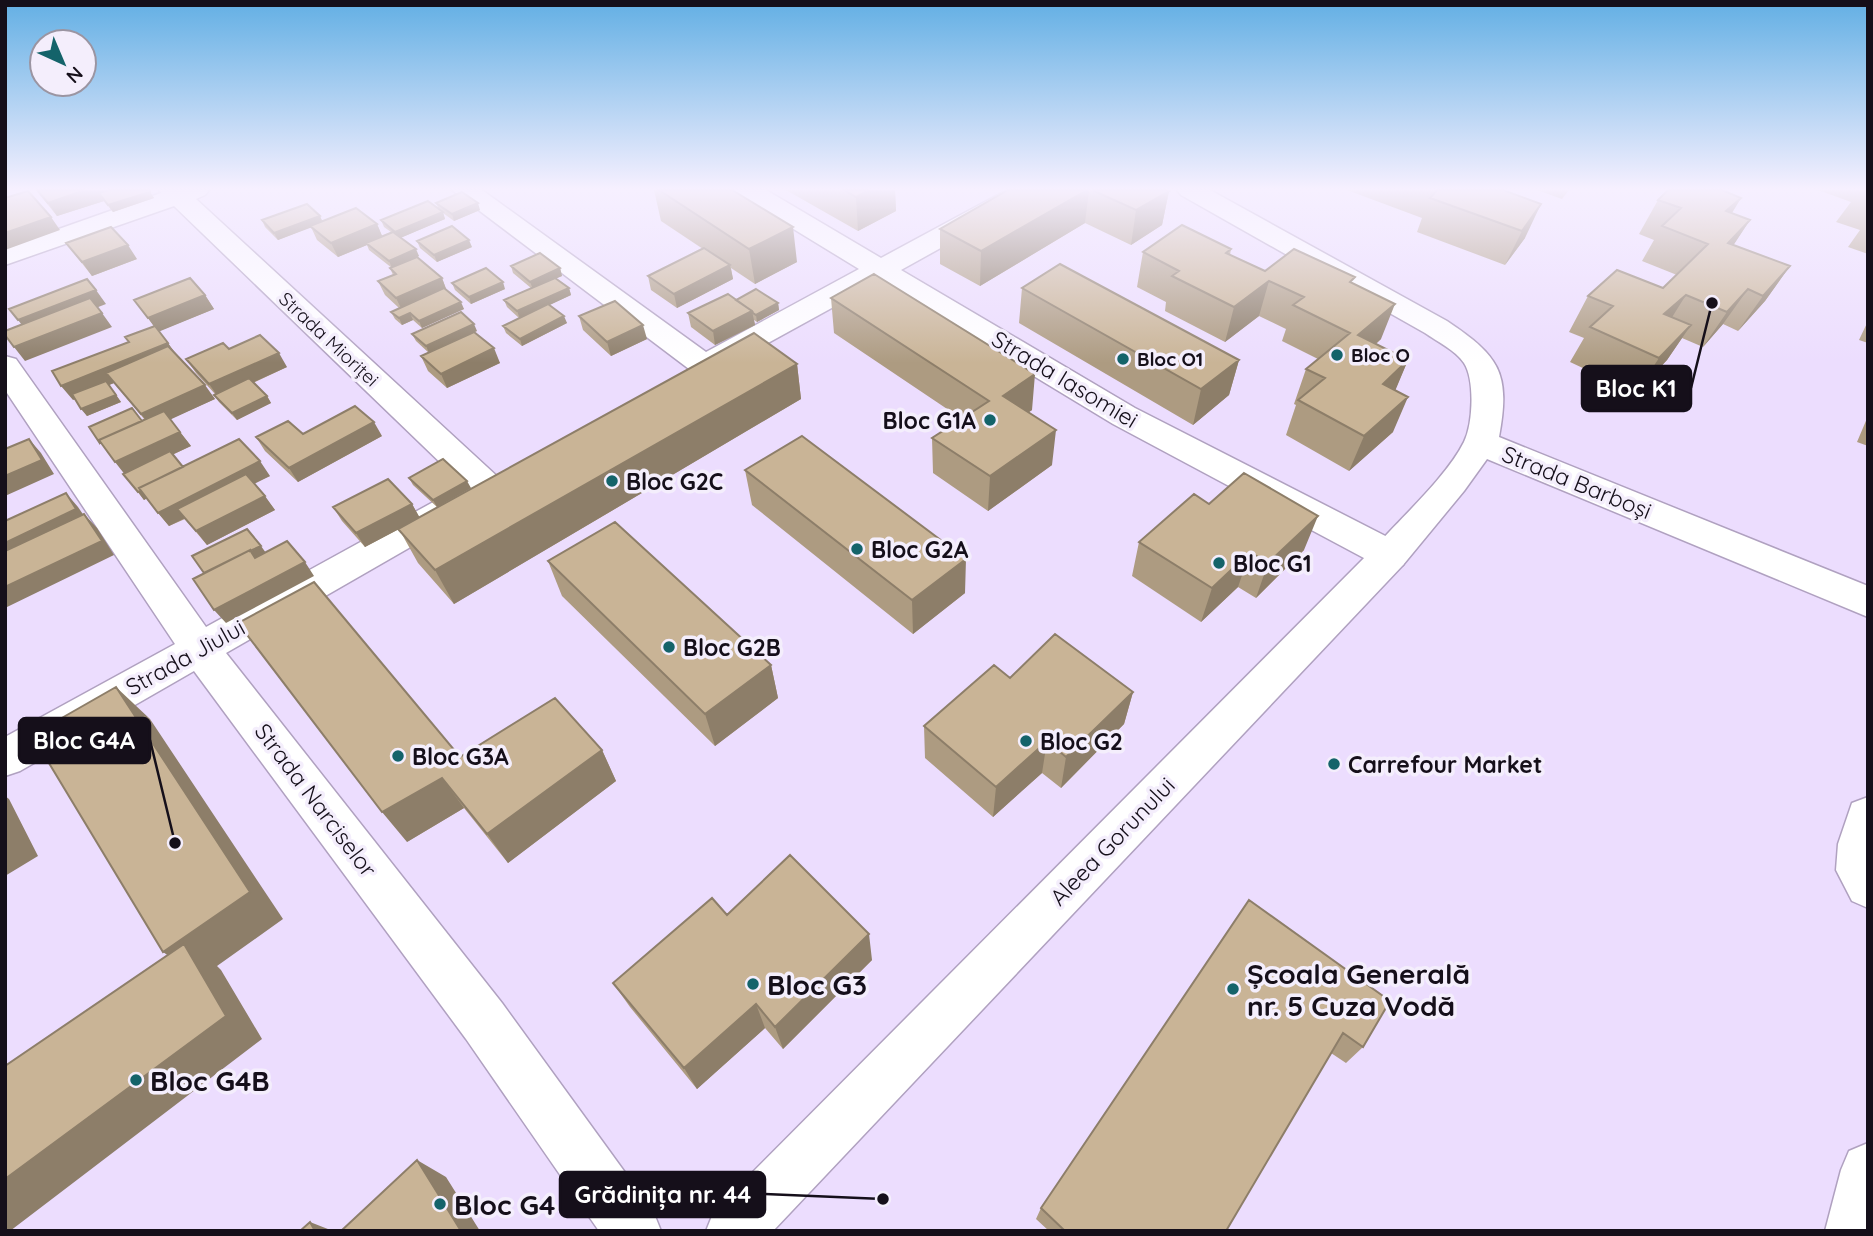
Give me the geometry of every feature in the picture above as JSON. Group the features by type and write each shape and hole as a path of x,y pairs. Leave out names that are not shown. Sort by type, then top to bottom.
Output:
{"street":[{"path":"5,257 30,248"},
{"name":"Strada Mioriței","path":"243,248 499,480"},
{"path":"537,248 692,372 921,248"},
{"name":"Strada Iasomiei","path":"846,248 1124,416 1390,555"},
{"name":"Strada Barboși","path":"1294,248 1436,327 1473,353 1483,369 1490,401 1481,443 1868,602"},
{"name":"Strada Narciselor","path":"5,366 200,649 484,1021 633,1231"},
{"name":"Aleea Gorunului","path":"734,1231 1390,555 1452,484 1481,443"},
{"name":"Strada Jiului","path":"5,758 499,480"},
{"path":"1868,817 1857,860 1858,874 1868,886"},
{"path":"1853,1231 1868,1170"}],"building":[{"path":"70,248 121,248 82,262"},
{"path":"372,248 416,249 389,261"},
{"path":"425,248 451,248 434,255"},
{"path":"704,248 730,265 674,294 648,276"},
{"path":"1149,248 1228,248 1231,249 1226,253 1265,271 1294,249 1355,277 1350,282 1395,304 1358,335 1408,360 1383,384 1408,397 1364,436 1298,400 1325,378 1306,369 1350,333 1293,305 1304,297 1269,281 1234,307 1172,276 1179,271 1143,252"},
{"path":"1704,248 1741,248 1790,266 1763,296 1748,289 1727,312 1686,295 1664,314 1691,325 1659,358 1590,327 1613,306 1588,296 1617,270 1663,288"},
{"path":"540,253 560,268 530,282 511,266"},
{"path":"417,257 442,278 396,298 378,281 396,274 390,268"},
{"path":"1060,264 1239,360 1201,389 1022,288"},
{"path":"486,268 503,282 469,297 452,283"},
{"path":"874,274 1035,374 1003,396 1056,430 990,476 932,438 989,401 831,298"},
{"path":"190,278 205,295 148,318 134,300"},
{"path":"555,278 569,288 517,311 504,300"},
{"path":"87,279 96,290 18,320 9,309"},
{"path":"444,288 461,302 419,321 410,313 399,318 391,312"},
{"path":"756,289 778,303 756,315 736,300"},
{"path":"728,294 752,311 713,331 688,313"},
{"path":"90,298 102,313 14,347 5,335 5,331"},
{"path":"615,301 643,325 607,342 579,316"},
{"path":"548,304 564,316 520,339 503,326"},
{"path":"461,312 474,324 426,346 412,334"},
{"path":"155,326 168,343 61,386 52,371 129,342 125,337"},
{"path":"474,332 494,348 441,374 421,356"},
{"path":"754,333 797,364 435,570 398,529"},
{"path":"260,335 279,353 209,384 186,359 223,343 229,349"},
{"path":"168,346 205,385 141,414 106,373"},
{"path":"249,378 267,396 232,413 214,395"},
{"path":"106,381 116,395 81,409 72,394"},
{"path":"355,406 374,422 289,468 256,437 288,421 303,434"},
{"path":"132,408 142,421 99,442 89,427"},
{"path":"164,411 180,432 115,462 99,440"},
{"path":"802,436 966,559 912,600 745,470"},
{"path":"29,439 42,460 5,476 5,449"},
{"path":"239,439 260,461 158,513 139,488"},
{"path":"170,451 183,467 139,488 141,491 138,492 123,474"},
{"path":"443,459 467,481 433,500 409,478"},
{"path":"1244,473 1318,516 1268,563 1250,552 1212,588 1139,542 1194,494 1209,504"},
{"path":"246,474 265,496 196,531 177,509"},
{"path":"388,479 412,504 356,533 333,507"},
{"path":"66,493 76,509 5,543 5,521"},
{"path":"84,514 102,541 5,587 5,551"},
{"name":"Bloc G2B","path":"615,522 771,665 705,714 548,561"},
{"path":"247,529 261,546 204,573 192,556"},
{"path":"287,541 305,562 214,610 193,579 250,550 255,558"},
{"name":"Bloc G3A","path":"314,582 460,757 555,698 602,750 487,834 442,778 382,812 238,623"},
{"path":"1055,634 1133,692 1066,757 1047,741 996,787 924,726 994,665 1010,678"},
{"path":"116,687 250,892 163,952 32,735"},
{"name":"Bloc G3","path":"790,855 869,934 775,1027 756,1004 684,1068 613,983 712,898 727,915"},
{"path":"1249,900 1390,1001 1363,1047 1343,1033 1226,1231 1065,1231 1041,1208"},
{"path":"184,944 226,1016 5,1179 5,1066"},
{"path":"417,1160 461,1231 341,1231"},
{"path":"310,1222 315,1231 300,1231"}],"place":[{"name":"Bloc K1","path":"1712,303"},
{"name":"Bloc O","path":"1337,355"},
{"name":"Bloc O1","path":"1123,359"},
{"name":"Bloc G1A","path":"990,420"},
{"name":"Bloc G2C","path":"612,481"},
{"name":"Bloc G2A","path":"857,549"},
{"name":"Bloc G1","path":"1219,563"},
{"name":"Bloc G2B","path":"669,647"},
{"name":"Bloc G2","path":"1026,741"},
{"name":"Bloc G3A","path":"398,756"},
{"name":"Carrefour Market","path":"1334,764"},
{"name":"Bloc G4A","path":"175,843"},
{"name":"Bloc G3","path":"753,984"},
{"name":"Școala Generală nr. 5 Cuza Vodă","path":"1233,989"},
{"name":"Bloc G4B","path":"136,1080"},
{"name":"Grădinița nr. 44","path":"883,1199"},
{"name":"Bloc G4","path":"440,1204"}]}
